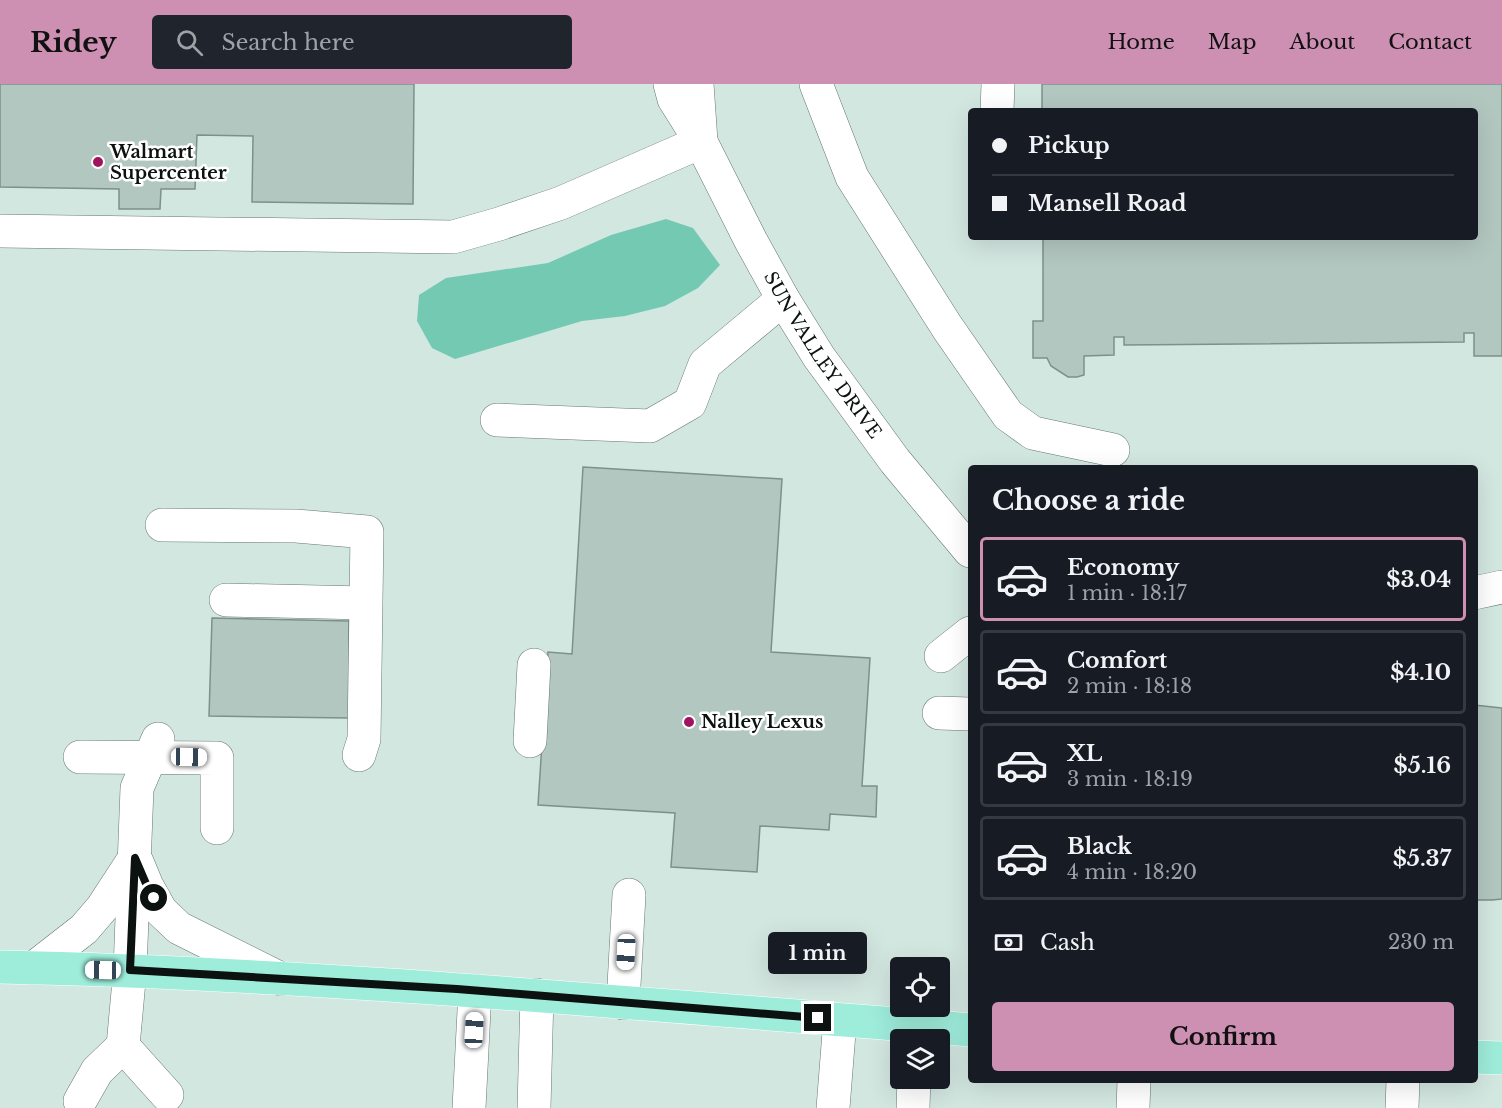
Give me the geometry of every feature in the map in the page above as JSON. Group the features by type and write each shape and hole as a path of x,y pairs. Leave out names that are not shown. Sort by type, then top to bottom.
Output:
{"main road":[{"path":"0,967 130,970 475,991 840,1020 893,1029"},
{"path":"950,1031 968,1030"},
{"path":"1478,1057 1502,1058"}],"street":[{"name":"SUN VALLEY DRIVE","path":"670,84 674,99 701,142 783,299 819,357 852,405 968,550"},
{"name":"SUN VALLEY DRIVE","path":"697,84 701,142"},
{"path":"816,84 852,177 947,327 1008,415 1033,433 1113,450"},
{"path":"997,108 998,84"},
{"path":"0,231 453,237 561,203 701,142"},
{"path":"497,420 650,426 690,403 705,364 783,299"},
{"path":"162,525 296,526 367,532 364,739 360,755"},
{"path":"1478,592 1502,587"},
{"path":"226,600 365,603"},
{"path":"942,656 968,635"},
{"path":"530,741 534,665"},
{"path":"80,1101 97,1071 123,1046 130,970 137,789 155,748"},
{"path":"80,757 155,748 217,758 217,828"},
{"path":"34,968 84,929 102,908 135,858"},
{"path":"135,858 147,886 162,911 179,928 281,979"},
{"path":"623,1003 629,896"},
{"path":"469,1108 475,991"},
{"path":"534,1108 537,996"},
{"path":"833,1108 840,1020"},
{"path":"123,1046 167,1095"},
{"path":"1133,1108 1134,1083"},
{"path":"1402,1108 1403,1083"},
{"path":"912,1108 913,1089"}],"green space":[{"path":"666,219 693,228 720,265 698,288 665,306 625,316 582,321 455,359 432,348 417,321 419,295 446,278 548,263 611,235"}],"building":[{"name":"Walmart Supercenter","path":"0,84 414,84 413,204 252,202 253,136 197,135 195,189 161,189 160,209 119,209 119,189 0,187"},
{"path":"1042,84 1502,84 1502,356 1474,356 1474,333 1464,333 1464,342 1124,345 1124,337 1114,337 1114,355 1084,356 1084,375 1068,377 1051,366 1047,358 1033,358 1033,321 1043,321 1043,240 1478,240 1478,108 1042,108"},
{"path":"583,467 782,479 771,652 870,658 862,786 877,786 876,817 830,814 829,830 760,826 757,872 671,867 675,813 538,805 548,652 572,654"},
{"path":"212,618 349,621 349,718 209,716"},
{"path":"1478,705 1502,708 1502,899 1478,900"}],"place":[{"name":"Walmart Supercenter","path":"98,162"},
{"name":"Nalley Lexus","path":"689,722"}],"route":[{"path":"154,898 135,858 130,970 457,989 818,1018"}]}
